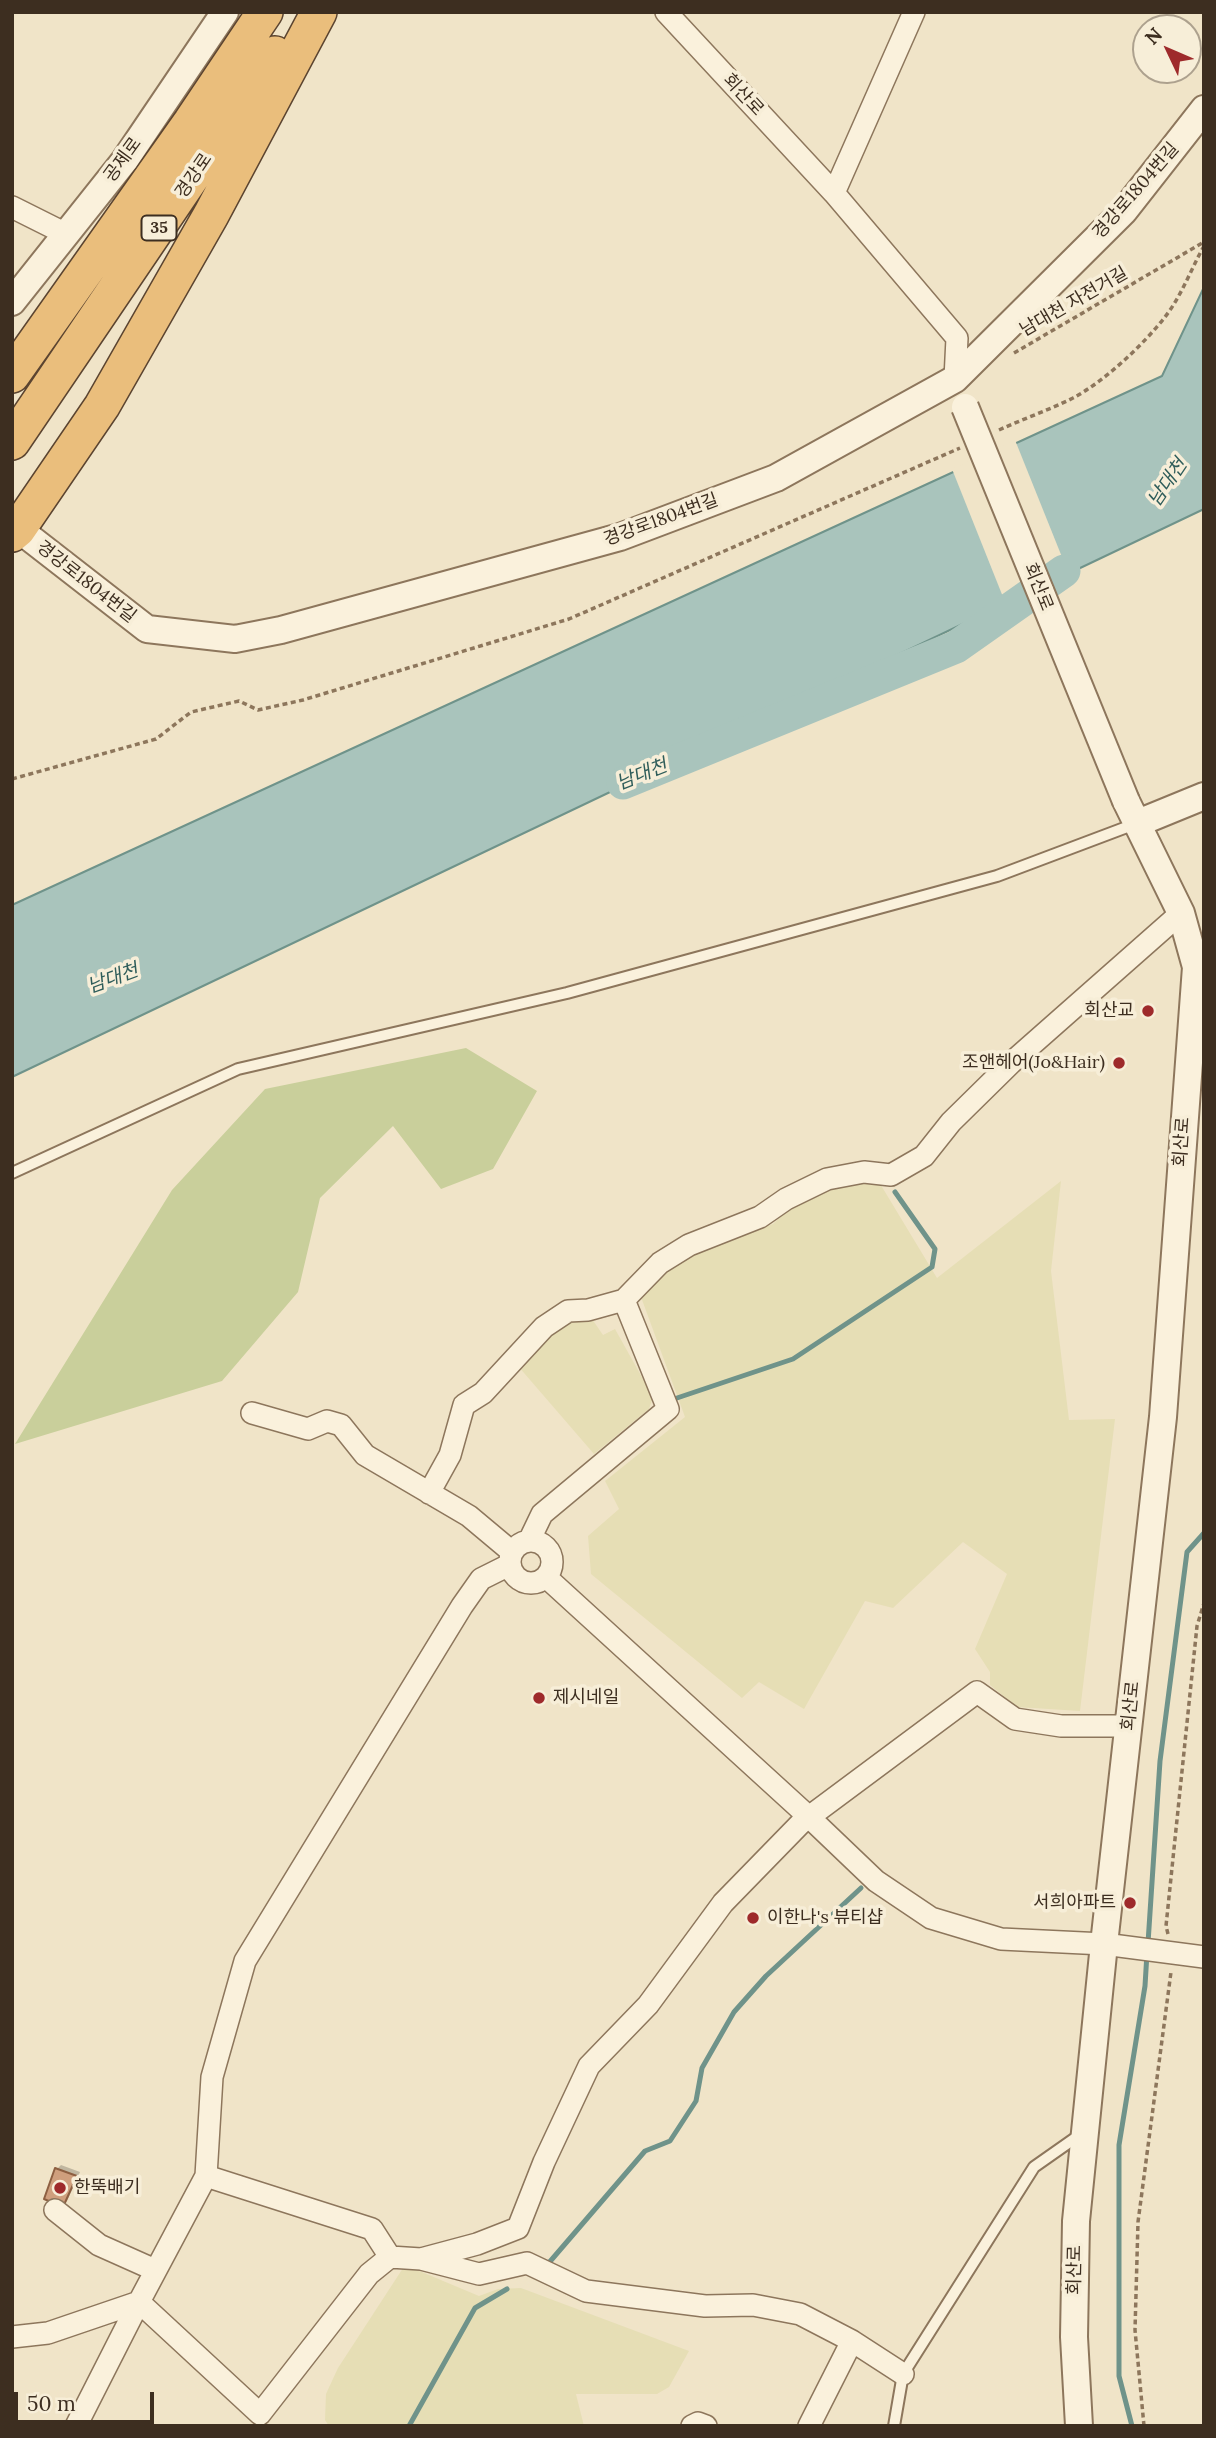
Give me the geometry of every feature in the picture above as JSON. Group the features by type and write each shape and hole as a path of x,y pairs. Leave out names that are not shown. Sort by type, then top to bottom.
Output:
{"highway":[{"name":"경강로","path":"12,375 191,122 265,12"},
{"name":"경강로","path":"12,442 303,12"},
{"path":"14,529 102,406 211,215 319,12"}],"street":[{"name":"공제로","path":"12,302 125,160 225,12"},
{"name":"회산로","path":"666,12 834,193 957,338 955,379 965,407 1132,812 1181,913 1196,967 1193,1132 1076,2221 1074,2337 1079,2426"},
{"path":"834,193 914,12"},
{"name":"경강로1804번길","path":"14,529 147,629 235,639 281,630 620,537 776,478 955,379 1124,211 1204,109"},
{"path":"12,207 66,234"},
{"path":"1132,812 1204,796"},
{"path":"429,1493 450,1455 464,1405 483,1393 544,1327 569,1311 588,1310 624,1300 660,1263 689,1245 760,1217 786,1199 827,1179 864,1172 891,1175 924,1156 951,1122 1011,1063 1181,913"},
{"path":"76,2426 206,2176 212,2077 245,1961 481,1579 517,1553 543,1545 551,1557 550,1571 546,1577 541,1581 527,1583 516,1577 517,1553 542,1514 668,1409 624,1300"},
{"path":"252,1413 308,1429 327,1421 341,1425 365,1455 469,1516 517,1553"},
{"path":"546,1577 809,1816 876,1881 931,1918 1001,1939 1104,1944 1204,1957"},
{"path":"421,2259 477,2244 518,2228 544,2162 589,2066 648,2005 723,1903 809,1816 978,1692 1015,1719 1061,1727 1129,1726"},
{"path":"206,2176 372,2229 390,2257"},
{"path":"55,2210 99,2245 155,2270"},
{"path":"139,2302 258,2420 369,2274 390,2257 421,2259 480,2274 527,2263 586,2291 705,2306 754,2305 800,2314 852,2341 903,2374"},
{"path":"12,2337 48,2333 139,2302"},
{"path":"809,2426 852,2341"},
{"path":"692,2426 698,2423 706,2426"}],"lane":[{"path":"12,1172 238,1069 566,993 984,880 1132,812"},
{"path":"894,2426 903,2374 1034,2167 1086,2130"}],"path":[{"name":"남대천 자전거길","path":"1010,355 1204,244"},
{"path":"993,433 1074,397 1118,365 1166,316 1189,277 1204,244"},
{"path":"12,779 156,739 191,712 239,701 258,710 303,700 478,649 569,619 969,444"},
{"path":"1144,2426 1135,2330 1138,2222 1197,1626 1204,1603"}],"shaded area":[{"path":"876,1177 937,1278 1061,1181 1051,1271 1069,1420 1115,1419 1080,1711 1017,1707 990,1685 990,1672 975,1649 1007,1574 963,1542 893,1608 865,1601 804,1709 759,1682 742,1698 591,1574 588,1536 619,1509 605,1481 685,1417 641,1297 678,1256 773,1224 802,1196"},
{"path":"592,1319 603,1335 615,1329 653,1397 649,1409 594,1454 518,1366 566,1321"},
{"path":"405,2265 479,2296 498,2289 521,2288 689,2351 669,2387 657,2394 576,2394 584,2426 329,2426 325,2420 326,2394 338,2368"}],"green space":[{"path":"466,1048 537,1091 493,1169 441,1189 393,1126 320,1198 298,1292 222,1381 15,1444 172,1190 265,1089"}],"water":[{"path":"1204,287 1204,509 12,1077 12,905 1162,376"}],"pier":[{"path":"1015,440 1070,577 1007,607 952,469"}],"building":[{"name":"한뚝배기","path":"55,2168 77,2176 63,2207 44,2199"}],"waterway":[{"name":"남대천","path":"623,783 956,647 1064,571"},
{"path":"674,1399 793,1359 932,1267 935,1249 895,1192"},
{"path":"1148,1943 1160,1761 1187,1552 1204,1533"},
{"path":"547,2265 645,2151 670,2141 696,2101 702,2068 734,2012 766,1976 861,1888"},
{"path":"1132,2426 1119,2376 1119,2145 1145,1986 1147,1953"},
{"path":"409,2426 475,2308 507,2289"}],"place":[{"name":"회산교","path":"1148,1011"},
{"name":"조앤헤어(Jo&Hair)","path":"1119,1063"},
{"name":"제시네일","path":"539,1698"},
{"name":"서희아파트","path":"1130,1903"},
{"name":"이한나's 뷰티샵","path":"753,1918"},
{"name":"한뚝배기","path":"60,2188"}]}
